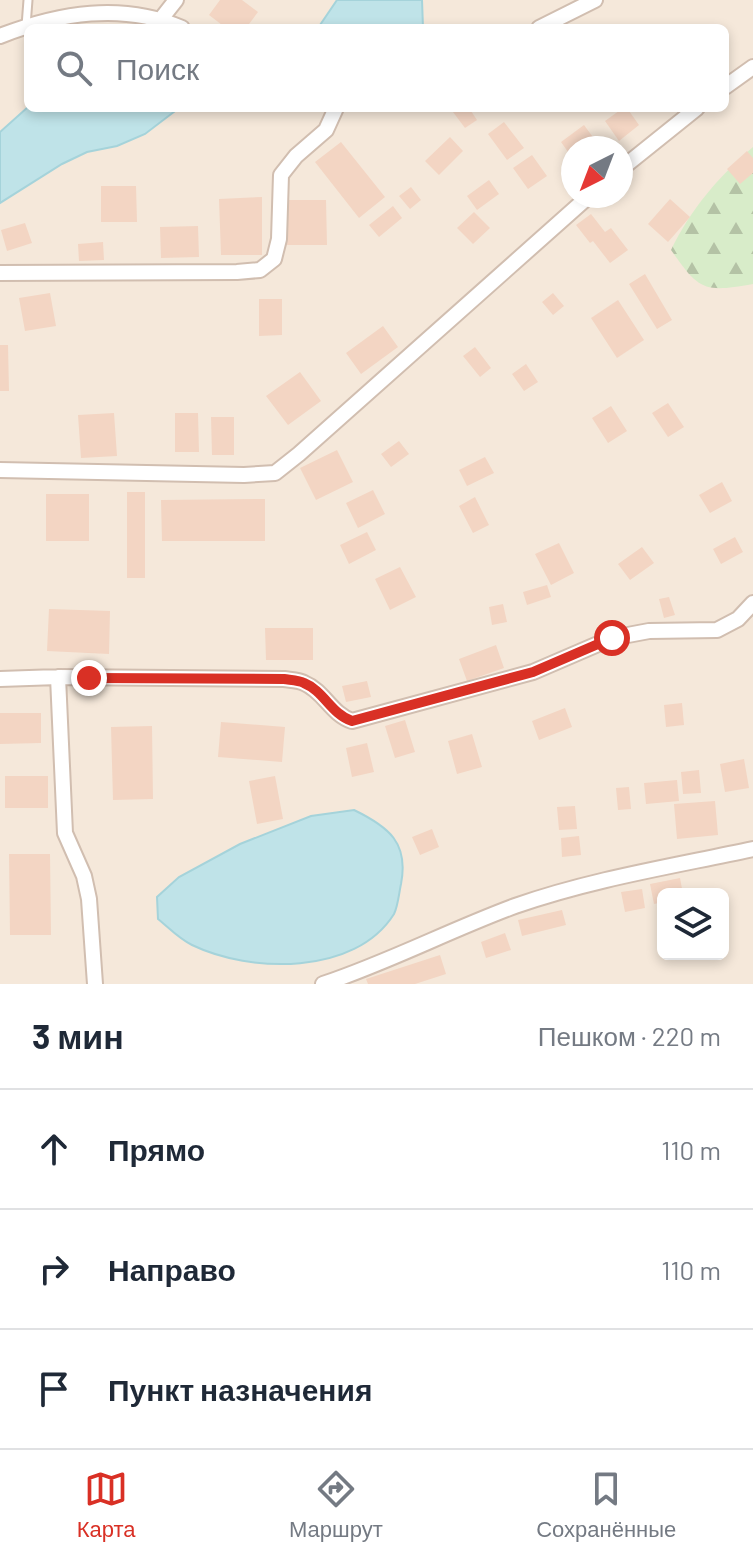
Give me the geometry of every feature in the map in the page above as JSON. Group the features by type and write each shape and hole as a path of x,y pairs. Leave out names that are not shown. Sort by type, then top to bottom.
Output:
{"street":[{"path":"161,19 176,0"},
{"path":"547,24 595,0"},
{"path":"35,24 104,13 131,13 173,24"},
{"path":"0,36 24,27"},
{"path":"729,84 753,67"},
{"path":"0,273 260,270 274,259 279,239 281,175 296,156 326,130 334,112"},
{"path":"633,159 692,112"},
{"path":"0,470 275,473 576,208"},
{"path":"0,679 284,679 304,683 316,691 340,717 352,721 533,672 612,638 649,631 717,630 738,619 753,603"},
{"path":"58,677 65,833 84,876 89,899 95,984"},
{"path":"323,984 373,968 517,906 596,882 753,849"}],"lane":[{"path":"26,24 28,0"}],"shaded area":[{"path":"0,0 753,0 753,984 0,984"}],"green space":[{"path":"753,147 753,284 712,288 696,281 671,250 706,194"}],"water":[{"path":"337,0 422,0 423,24 321,24"},
{"path":"24,111 174,112 145,134 117,146 87,152 0,203 0,132"},
{"path":"354,810 377,823 394,838 403,870 394,914 377,934 354,949 300,963 243,961 192,945 158,919 157,897 179,877 240,844 311,816"}],"building":[{"path":"220,0 242,0 258,12 249,24 221,24 209,15"},
{"path":"453,112 472,112 477,120 465,128"},
{"path":"617,112 630,112 639,125 625,136 616,136 605,121"},
{"path":"504,122 524,148 507,160 488,134"},
{"path":"584,125 592,136 569,136"},
{"path":"450,137 463,151 439,175 425,161"},
{"path":"341,142 385,197 359,218 315,162"},
{"path":"747,151 753,158 753,173 740,184 727,169"},
{"path":"532,155 547,176 528,189 513,168"},
{"path":"489,180 499,194 477,210 467,196"},
{"path":"101,186 136,186 137,222 101,222"},
{"path":"411,187 421,200 410,209 399,196"},
{"path":"262,197 262,255 221,255 219,199"},
{"path":"670,199 690,217 668,242 648,224"},
{"path":"287,200 326,200 327,245 287,245"},
{"path":"393,206 402,218 379,237 369,225"},
{"path":"474,212 490,228 473,244 457,228"},
{"path":"591,214 605,232 611,228 628,250 610,263 576,225"},
{"path":"25,223 32,243 7,251 1,230"},
{"path":"198,226 199,257 161,258 160,227"},
{"path":"103,242 104,260 79,261 78,244"},
{"path":"645,274 672,320 657,329 629,284"},
{"path":"50,293 56,326 25,331 19,298"},
{"path":"553,293 564,306 553,315 542,302"},
{"path":"259,299 282,299 282,335 259,336"},
{"path":"618,300 644,340 617,358 591,318"},
{"path":"383,326 398,347 361,374 346,353"},
{"path":"0,345 8,345 9,391 0,391"},
{"path":"475,347 491,368 480,377 463,356"},
{"path":"526,364 538,382 524,391 512,374"},
{"path":"300,372 321,401 288,425 266,396"},
{"path":"668,403 684,427 668,437 652,413"},
{"path":"611,406 627,431 608,443 592,418"},
{"path":"114,413 117,456 81,458 78,415"},
{"path":"175,413 198,413 199,452 175,452"},
{"path":"211,417 234,417 234,455 212,455"},
{"path":"399,441 409,454 391,467 381,454"},
{"path":"337,450 353,482 316,500 300,468"},
{"path":"485,457 494,473 467,486 459,470"},
{"path":"722,482 732,501 710,513 699,495"},
{"path":"373,490 385,514 358,528 346,503"},
{"path":"127,492 145,492 145,578 127,578"},
{"path":"46,494 89,494 89,541 46,541"},
{"path":"475,497 489,525 473,533 459,506"},
{"path":"265,499 265,541 162,541 161,500"},
{"path":"367,532 376,550 349,564 340,545"},
{"path":"735,537 743,552 721,564 713,549"},
{"path":"559,543 574,573 551,585 535,554"},
{"path":"642,547 654,563 630,580 618,564"},
{"path":"400,567 416,597 390,610 375,579"},
{"path":"547,585 551,597 527,605 523,592"},
{"path":"669,597 675,615 664,618 659,599"},
{"path":"503,604 507,622 492,625 489,607"},
{"path":"49,609 110,611 109,654 47,651"},
{"path":"265,628 313,628 313,660 266,660"},
{"path":"496,645 504,668 467,681 459,659"},
{"path":"367,681 371,697 346,702 342,686"},
{"path":"682,703 684,725 666,727 664,705"},
{"path":"565,708 572,727 539,740 532,721"},
{"path":"0,713 41,713 41,743 0,744"},
{"path":"405,720 415,752 395,758 385,726"},
{"path":"221,722 285,727 282,762 218,757"},
{"path":"152,726 153,799 113,800 111,727"},
{"path":"472,734 482,767 457,774 448,741"},
{"path":"367,743 374,772 352,777 346,748"},
{"path":"744,759 749,788 725,792 720,764"},
{"path":"699,770 701,793 683,794 681,772"},
{"path":"5,776 48,776 48,808 5,808"},
{"path":"275,776 283,819 257,824 249,781"},
{"path":"677,780 679,801 646,804 644,783"},
{"path":"629,787 631,809 618,810 616,788"},
{"path":"715,801 718,835 677,839 674,804"},
{"path":"575,806 577,829 559,830 557,807"},
{"path":"432,829 439,847 420,855 412,837"},
{"path":"579,836 581,855 562,857 561,838"},
{"path":"9,854 50,854 51,935 10,935"},
{"path":"680,878 682,888 657,888 657,903 654,904 650,884"},
{"path":"642,889 645,908 625,912 621,892"},
{"path":"562,910 566,925 522,936 518,920"},
{"path":"505,933 511,950 486,958 481,942"},
{"path":"440,955 446,974 415,984 368,984 366,979"}],"route":[{"path":"89,678 284,679 304,683 316,691 340,717 352,721 533,672 612,638"}]}
